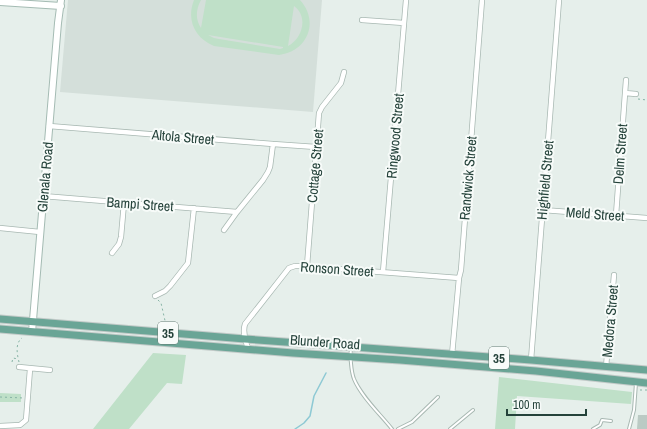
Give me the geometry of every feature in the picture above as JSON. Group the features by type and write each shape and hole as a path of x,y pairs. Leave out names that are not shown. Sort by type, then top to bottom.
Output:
{"main road":[{"name":"Blunder Road","path":"0,319 647,370"},
{"name":"Blunder Road","path":"0,329 536,371 647,383"}],"street":[{"name":"Ringwood Street","path":"383,272 406,0"},
{"name":"Randwick Street","path":"452,355 461,270 482,0"},
{"name":"Highfield Street","path":"531,360 559,0"},
{"path":"0,2 59,3"},
{"name":"Glenala Road","path":"32,332 59,3"},
{"path":"362,20 404,23"},
{"name":"Cottage Street","path":"307,266 319,113 341,83 344,72"},
{"name":"Delm Street","path":"616,215 626,80"},
{"path":"625,94 636,94"},
{"name":"Altola Street","path":"49,126 316,147"},
{"path":"224,230 268,172 270,167 272,144"},
{"name":"Bampi Street","path":"43,196 237,212"},
{"path":"112,253 122,237 124,203"},
{"path":"155,296 165,291 188,263 194,208"},
{"name":"Meld Street","path":"542,210 647,218"},
{"path":"0,228 40,232"},
{"name":"Ronson Street","path":"248,349 245,339 245,324 289,268 295,266 307,266 459,278"},
{"name":"Medora Street","path":"606,367 614,275"},
{"path":"19,367 50,370"},
{"path":"0,426 20,425 27,417 30,369"}],"lane":[{"path":"351,347 350,357 353,375 360,391 392,429"},
{"path":"628,429 634,410 636,382"},
{"path":"398,429 412,422 438,397"},
{"path":"450,429 473,410"},
{"path":"593,429 600,425 602,420 611,421"}],"path":[{"path":"155,296 161,303 166,325"},
{"path":"19,367 17,350 19,340 24,336"},
{"path":"12,362 13,358 18,359"},
{"path":"0,397 28,398"}],"shaded area":[{"path":"68,0 322,0 313,112 60,92"}],"green space":[{"path":"194,0 201,0 197,14 201,28 206,0 300,0 306,9 310,26 308,35 303,42 289,53 279,55 214,46 207,43 194,28 191,14","holes":["294,6 299,11 301,16 302,28 297,38 288,46","208,35 283,47 283,48 280,49 219,39"]},
{"path":"153,353 186,355 182,384 167,383 129,429 93,429"},
{"path":"499,377 632,392 631,404 517,396 515,429 495,429"},
{"path":"0,393 21,394 21,402 0,402"}],"building":[{"path":"638,415 647,415 647,429 637,429"}],"waterway":[{"path":"295,429 304,423 310,416 314,396 326,373"}]}
